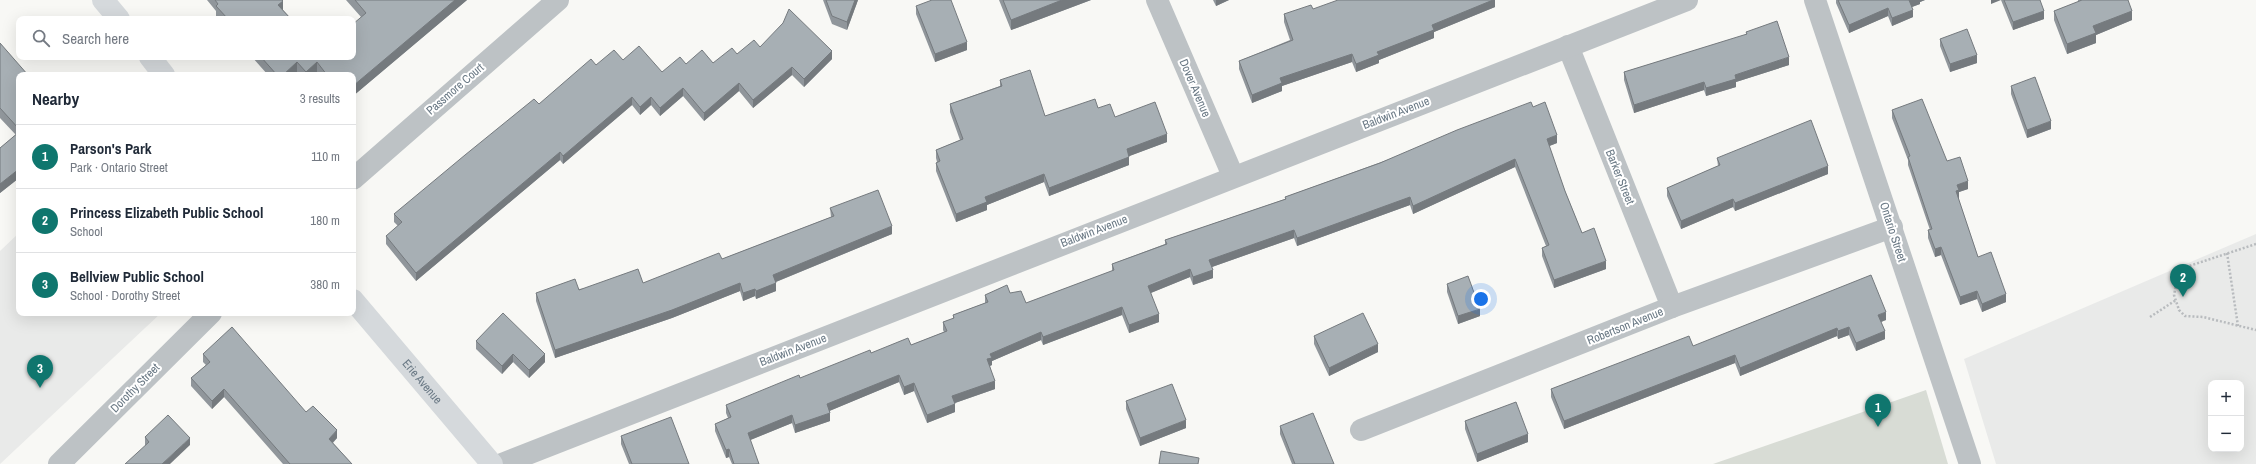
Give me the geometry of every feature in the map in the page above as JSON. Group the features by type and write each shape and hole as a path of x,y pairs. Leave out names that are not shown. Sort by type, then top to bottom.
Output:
{"main road":[{"path":"103,0 116,16"},
{"path":"152,60 162,72"},
{"name":"Erie Avenue","path":"356,304 492,464"}],"street":[{"name":"Passmore Court","path":"356,176 558,0"},
{"name":"Dover Avenue","path":"1158,0 1233,176"},
{"name":"Baldwin Avenue","path":"502,464 1233,176 1687,0"},
{"name":"Ontario Street","path":"1815,0 1970,464"},
{"name":"Barker Street","path":"1568,46 1672,307"},
{"name":"Robertson Avenue","path":"1361,430 1672,307 1892,227"},
{"name":"Dorothy Street","path":"59,464 208,316"}],"path":[{"path":"2256,244 2189,266 2177,280 2174,295 2179,310 2185,316 2203,317 2256,330"},
{"path":"2228,253 2238,326"},
{"path":"2150,317 2176,300"}],"shaded area":[{"path":"2256,234 2256,464 1996,464 1964,359"},
{"path":"16,236 16,316 158,316 0,464 0,251"},
{"path":"1926,390 1948,464 1713,464"}],"building":[{"path":"215,0 282,0 283,1 278,5 288,16 225,16 216,6 218,4"},
{"path":"355,0 455,0 356,83 356,72 325,72 317,62 306,72 297,62 286,72 274,72 264,60 356,60 356,21 366,13"},
{"path":"826,0 855,0 847,22 832,16"},
{"path":"932,0 951,0 967,42 935,54 916,6"},
{"path":"1003,0 1062,0 1011,20"},
{"path":"1338,0 1493,0 1432,25 1434,30 1377,52 1379,55 1356,64 1352,54 1280,78 1282,83 1252,95 1239,61 1293,40 1284,14 1311,5 1313,9"},
{"path":"1838,0 1909,0 1913,10 1892,18 1888,8 1849,25"},
{"path":"2004,0 2040,0 2044,11 2013,22"},
{"path":"2082,0 2128,0 2132,11 2093,26 2096,33 2067,44 2054,11"},
{"path":"789,9 832,51 804,79 792,67 753,100 739,83 704,113 683,88 660,108 651,97 640,107 632,97 563,156 560,152 416,273 386,236 402,222 394,214 534,99 539,104 591,59 596,65 614,50 623,60 639,46 662,72 680,57 686,64 702,50 713,63 732,48 737,54 754,40 760,47 783,23"},
{"path":"1777,21 1789,57 1735,75 1736,79 1706,88 1704,82 1634,105 1624,72 1747,34 1746,32"},
{"path":"1967,29 1977,55 1950,64 1940,39"},
{"path":"0,43 25,72 16,72 16,126 0,108"},
{"path":"1030,70 1045,116 1095,99 1098,108 1110,104 1115,117 1155,102 1167,134 1127,149 1129,157 1049,188 1044,174 985,197 987,202 956,214 936,163 940,161 936,150 963,139 950,104 1002,86 1000,80"},
{"path":"2035,77 2051,121 2027,130 2011,86"},
{"path":"1922,99 1947,161 1960,157 1968,181 1957,185 1959,190 1956,191 1978,257 1991,252 2006,294 1982,304 1977,291 1960,297 1941,247 1935,249 1928,230 1932,229 1908,157 1910,156 1892,110"},
{"path":"1531,102 1533,107 1545,102 1557,135 1547,139 1565,191 1582,233 1594,228 1606,261 1554,280 1542,248 1549,245 1515,159 1413,206 1410,197 1297,238 1294,230 1209,260 1213,270 1193,277 1190,269 1148,286 1159,314 1129,325 1122,307 1043,337 1041,332 990,354 992,358 987,359 995,381 952,396 955,404 927,415 914,383 904,387 899,375 827,404 830,413 795,425 792,415 748,433 759,464 734,464 729,449 726,450 715,424 731,417 726,405 799,375 800,378 870,350 871,353 908,338 911,345 947,331 943,322 954,318 953,315 988,302 985,295 1007,285 1010,293 1021,291 1026,303 1114,270 1112,264 1167,244 1165,240 1286,199 1285,197 1380,163 1457,130"},
{"path":"1811,120 1828,166 1735,203 1733,199 1681,221 1667,188 1720,165 1717,158"},
{"path":"16,135 16,171 0,184 0,148"},
{"path":"878,190 892,226 773,275 776,283 756,291 755,289 743,293 740,283 672,310 555,350 536,293 575,279 579,290 638,269 643,283 719,253 722,259 834,216 830,208"},
{"path":"1871,275 1886,312 1878,315 1885,331 1856,343 1849,327 1838,331 1837,328 1740,368 1735,355 1564,421 1551,389 1689,336 1693,346"},
{"path":"1468,276 1480,309 1458,316 1447,284"},
{"path":"503,313 545,354 529,370 513,354 502,366 476,341"},
{"path":"1363,313 1378,344 1329,368 1314,336"},
{"path":"232,327 306,412 313,406 337,430 329,439 352,464 290,464 224,389 212,401 191,378 210,362 203,354"},
{"path":"1172,384 1186,420 1140,438 1126,401"},
{"path":"1516,402 1528,434 1477,454 1465,421"},
{"path":"1313,413 1334,464 1295,464 1280,426"},
{"path":"168,415 190,438 162,464 125,464 149,442 145,437"},
{"path":"671,417 689,464 632,464 621,436"},
{"path":"1161,451 1199,458 1198,464 1159,464"}],"place":[{"name":"Princess Elizabeth Public School","path":"2183,297"},
{"name":"Bellview Public School","path":"40,388"},
{"name":"Parson's Park","path":"1878,427"}]}
